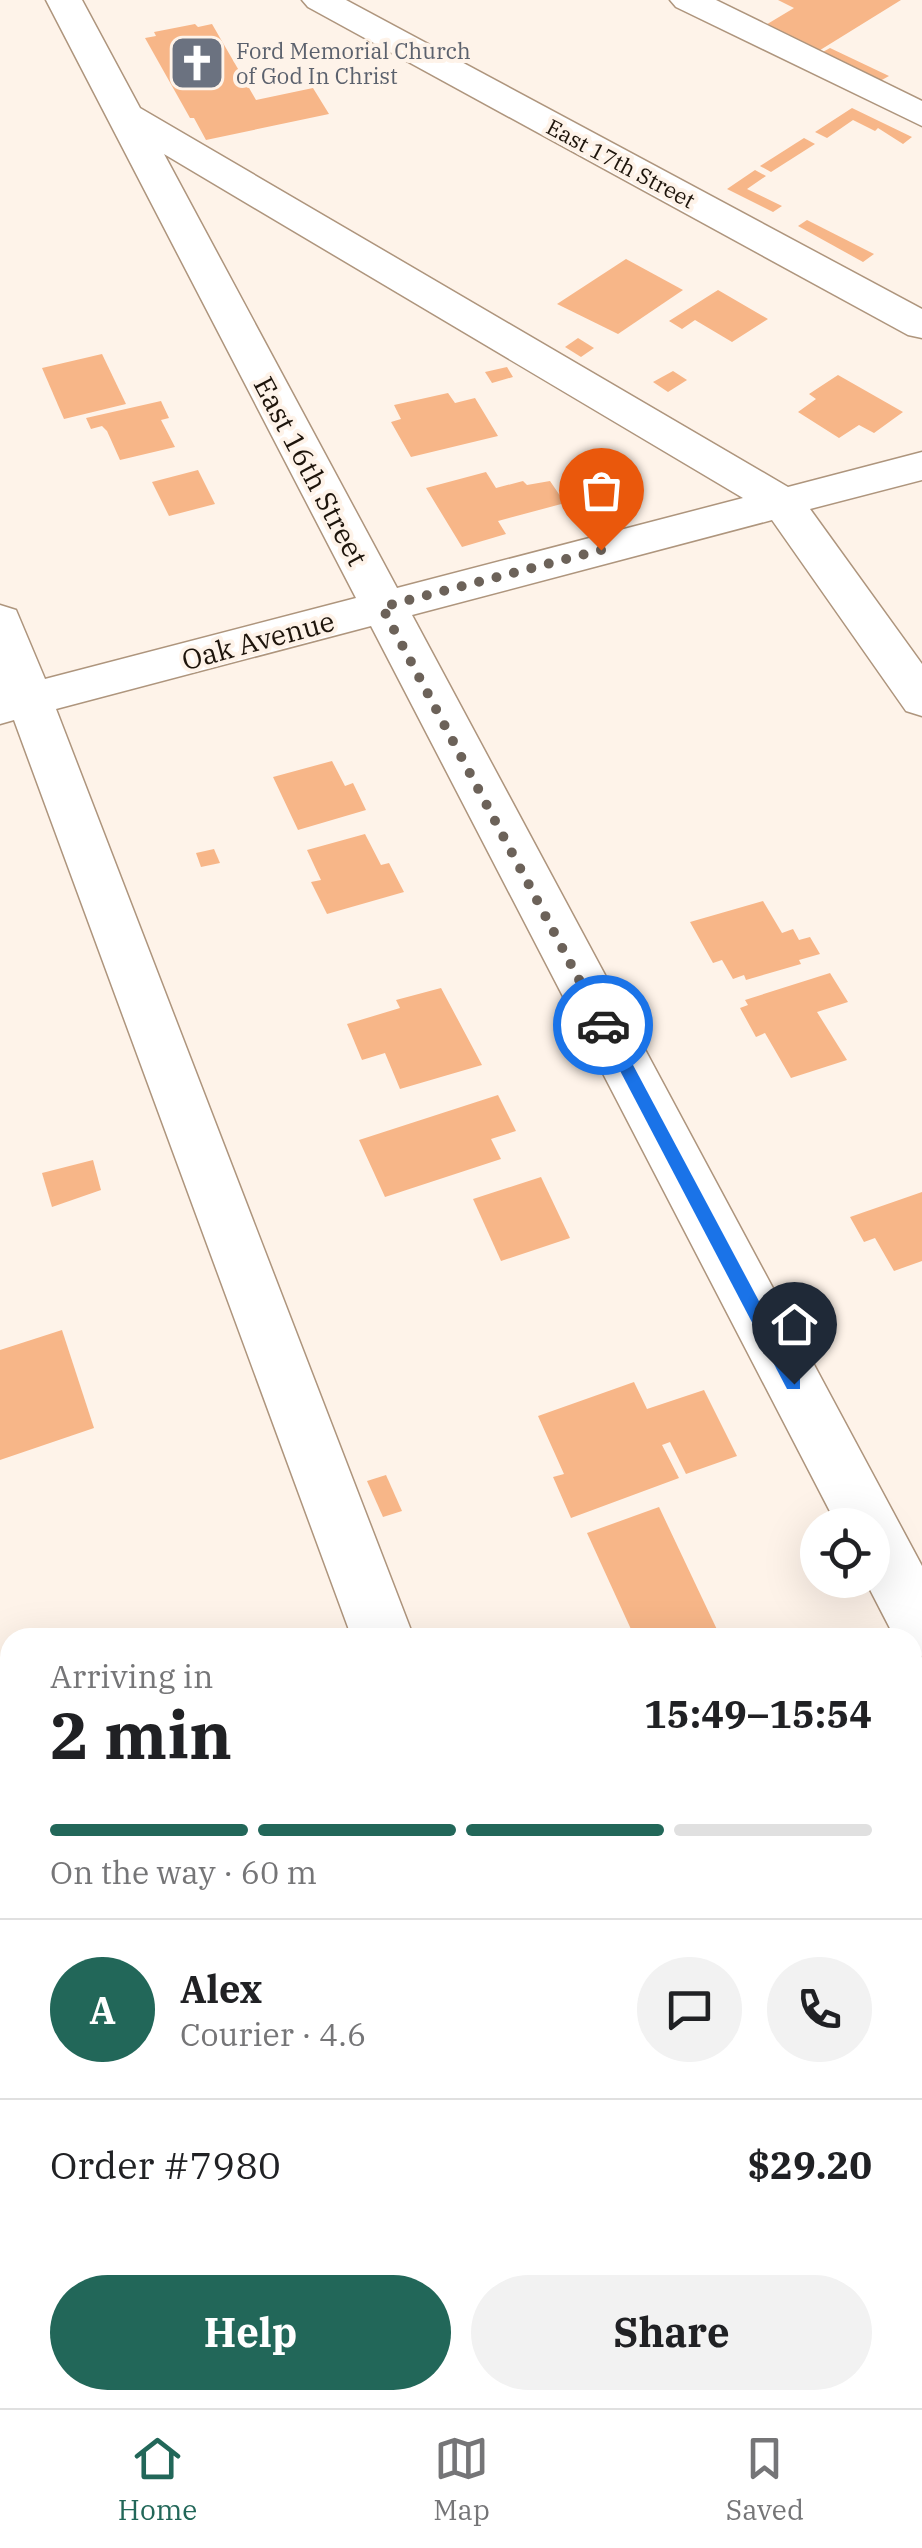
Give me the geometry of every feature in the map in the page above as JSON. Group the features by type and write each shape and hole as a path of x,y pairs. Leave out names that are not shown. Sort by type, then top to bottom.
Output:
{"street":[{"name":"East 16th Street","path":"64,0 859,1508"},
{"name":"East 17th Street","path":"320,0 922,326"},
{"path":"688,0 922,115"},
{"path":"123,114 783,502 922,699"},
{"name":"Oak Avenue","path":"15,704 922,466"},
{"path":"0,621 15,704 379,1628"},
{"path":"890,1567 922,1627"}],"building":[{"path":"778,0 901,0 817,52 764,26 794,8"},
{"name":"Ford Memorial Church of God In Christ","path":"212,24 256,100 313,88 329,114 206,140 145,38 156,36 154,32"},
{"path":"830,48 889,76 880,81 821,53"},
{"path":"852,108 912,137 903,144 878,128 875,131 853,120 827,138 815,132"},
{"path":"804,138 815,144 771,172 760,166"},
{"path":"755,170 766,176 747,189 782,206 773,212 727,189"},
{"path":"807,220 874,254 863,262 798,226"},
{"path":"626,259 683,290 618,334 557,304"},
{"path":"718,290 768,319 732,342 695,320 682,329 669,321"},
{"path":"578,338 594,348 581,357 565,347"},
{"path":"102,354 126,404 64,419 42,368"},
{"path":"507,367 513,377 492,383 485,372"},
{"path":"673,371 687,380 668,392 653,382"},
{"path":"838,375 903,412 874,433 859,425 839,438 798,412 816,399 809,394"},
{"path":"448,393 455,403 475,398 498,436 411,457 391,422 401,419 394,405"},
{"path":"161,401 169,418 161,420 175,447 120,460 107,431 102,426 91,429 86,418"},
{"path":"198,470 215,504 169,516 152,482"},
{"path":"486,472 496,488 523,481 527,485 550,481 565,503 498,521 506,534 462,547 426,488"},
{"path":"332,761 345,786 353,783 366,810 298,830 273,777"},
{"path":"365,834 381,865 389,863 404,892 327,914 311,882 321,880 307,850"},
{"path":"214,849 220,863 201,867 196,853"},
{"path":"763,901 782,933 793,929 799,940 810,937 820,954 799,960 801,964 746,980 744,975 733,979 722,960 713,963 690,922"},
{"path":"830,973 848,1002 817,1012 847,1060 791,1078 765,1033 756,1037 740,1008 748,1005 745,1000"},
{"path":"441,988 482,1065 400,1089 385,1053 362,1060 347,1024 400,1008 396,1000"},
{"path":"498,1095 516,1131 491,1139 501,1159 385,1197 359,1140"},
{"path":"93,1160 101,1190 52,1207 42,1173"},
{"path":"541,1177 570,1238 501,1261 473,1199"},
{"path":"922,1192 922,1261 894,1271 875,1238 864,1242 850,1217"},
{"path":"62,1330 94,1428 0,1460 0,1350"},
{"path":"634,1382 647,1409 704,1390 737,1456 686,1474 670,1442 662,1445 679,1478 571,1518 553,1477 564,1474 538,1416"},
{"path":"386,1475 402,1511 383,1517 367,1481"},
{"path":"659,1507 716,1628 630,1628 587,1533"}],"way so far":[{"path":"601,550 382,607 603,1025"}],"place":[{"name":"Ford Memorial Church of God In Christ","path":"197,63"}],"route":[{"path":"603,1025 794,1384"}]}
